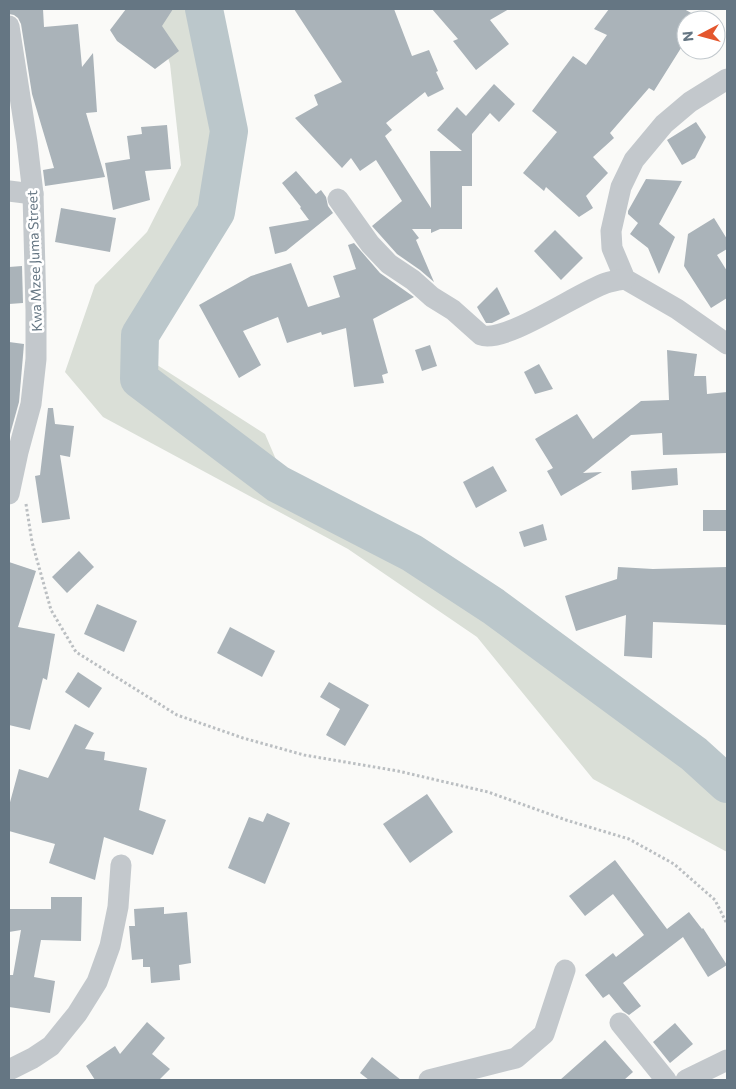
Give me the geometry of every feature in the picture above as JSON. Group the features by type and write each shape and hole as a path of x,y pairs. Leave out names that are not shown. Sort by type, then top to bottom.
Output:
{"street":[{"name":"Kwa Mzee Juma Street","path":"9,26 33,194 36,291 36,359 31,404 14,444 17,495"},
{"path":"727,79 690,102 664,124 634,160 621,186 611,231 612,248 625,279 677,309 727,344"},
{"path":"9,191 33,194"},
{"path":"338,200 370,244 389,264 413,280 432,297 453,310 474,330 486,337 512,330 606,283 625,279"},
{"path":"9,1070 51,1046 76,1014 97,982 110,946 118,907 121,865"},
{"path":"429,1080 516,1058 544,1034 565,970"},
{"path":"620,1023 666,1080"},
{"path":"686,1080 727,1060"}],"path":[{"path":"17,495 51,610 76,652 177,715 243,738 304,755 398,772 488,792 566,820 629,839 674,864 715,900 727,924"}],"shaded area":[{"path":"152,9 209,9 221,48 222,198 129,347 265,434 290,492 488,598 611,702 661,723 704,771 727,784 727,852 593,779 477,637 348,549 103,417 65,372 95,285 147,232 181,165 170,64"}],"building":[{"path":"9,9 43,9 44,27 78,24 82,67 93,53 97,112 86,113 105,177 45,186 43,170 54,168 32,94 21,24 18,18 9,14"},
{"path":"126,9 173,9 162,26 179,51 155,69 117,41 110,30"},
{"path":"294,9 394,9 412,56 429,50 444,89 428,97 425,92 386,123 392,130 385,136 431,208 430,151 462,151 437,130 457,107 466,116 494,84 515,104 499,122 490,113 472,134 472,186 462,186 462,229 440,229 431,233 431,229 412,229 419,238 416,240 434,282 397,254 372,226 402,201 376,160 360,171 351,158 342,168 295,118 318,105 314,95 342,82"},
{"path":"432,9 509,9 490,20 509,44 476,70 453,41 458,39"},
{"path":"609,9 686,10 676,10 676,56 654,91 649,88 610,133 614,138 593,157 608,173 586,196 593,208 579,217 546,187 544,191 523,173 557,132 532,111 573,56 586,65 607,35 594,29"},
{"path":"696,122 706,137 695,158 682,165 667,140"},
{"path":"167,125 171,169 145,171 150,200 113,210 105,163 130,159 127,136 142,134 141,127"},
{"path":"296,171 316,194 321,190 333,213 286,251 275,254 269,227 309,220 282,183"},
{"path":"646,179 682,181 659,224 675,237 659,274 648,248 630,234 638,223 628,214 628,211"},
{"path":"61,208 116,218 110,252 55,242"},
{"path":"714,218 727,239 727,249 717,255 727,271 727,298 711,308 684,266 688,234"},
{"path":"555,230 583,258 561,280 534,251"},
{"path":"354,243 380,273 414,297 373,319 388,373 382,375 384,383 354,387 346,328 322,335 321,332 287,343 278,317 243,331 261,365 239,378 199,305 251,276 291,263 308,307 340,297 333,276 356,269 348,245"},
{"path":"22,266 23,303 9,304 9,267"},
{"path":"497,287 510,314 492,323 486,323 477,307"},
{"path":"9,342 24,344 19,402 9,438"},
{"path":"430,345 437,366 422,371 415,350"},
{"path":"667,350 697,354 694,376 706,376 707,394 727,392 727,453 663,455 662,433 631,435 583,473 602,472 561,496 547,471 553,468 535,439 577,414 593,439 641,401 669,400"},
{"path":"539,364 553,389 535,394 524,372"},
{"path":"48,408 53,408 55,424 74,426 70,457 60,455 70,519 42,523 35,476 40,475"},
{"path":"493,466 507,491 476,508 463,482"},
{"path":"677,468 678,485 632,490 631,471"},
{"path":"703,510 727,510 727,531 703,531"},
{"path":"543,524 547,540 524,547 519,532"},
{"path":"79,551 94,567 67,593 52,577"},
{"path":"9,562 36,571 18,627 55,634 47,680 43,678 30,730 9,725"},
{"path":"618,567 653,569 727,567 727,625 653,622 652,658 624,656 626,615 576,631 565,596 617,579"},
{"path":"97,604 137,621 124,652 84,634"},
{"path":"230,627 275,651 262,677 217,653"},
{"path":"78,672 102,688 89,708 65,692"},
{"path":"329,682 369,705 345,746 326,735 340,709 320,697"},
{"path":"75,724 94,733 85,749 105,752 104,760 147,768 139,810 166,820 153,855 104,837 95,880 49,863 55,844 9,831 9,806 19,769 48,778"},
{"path":"427,794 453,832 410,863 383,824"},
{"path":"267,813 290,823 265,884 228,868 249,817 263,822"},
{"path":"615,860 667,929 689,912 703,928 727,965 708,977 683,937 623,983 641,1006 629,1015 623,1011 609,994 603,998 585,975 613,953 616,957 644,935 613,894 585,916 569,896"},
{"path":"51,897 82,897 81,941 41,940 34,977 55,981 50,1013 9,1007 9,975 13,975 21,930 9,932 9,909 51,909"},
{"path":"164,907 164,914 187,912 191,963 179,965 180,980 151,983 150,967 143,967 143,959 132,960 129,926 135,926 134,909"},
{"path":"147,1022 165,1038 152,1054 170,1069 159,1080 95,1080 86,1066 115,1046 120,1054"},
{"path":"675,1023 693,1044 670,1063 653,1042"},
{"path":"605,1040 633,1072 624,1080 560,1080"},
{"path":"372,1057 401,1080 369,1080 360,1073"}],"waterway":[{"path":"204,9 229,131 216,212 140,335 139,379 278,484 412,553 493,606 694,754 727,784"}]}
